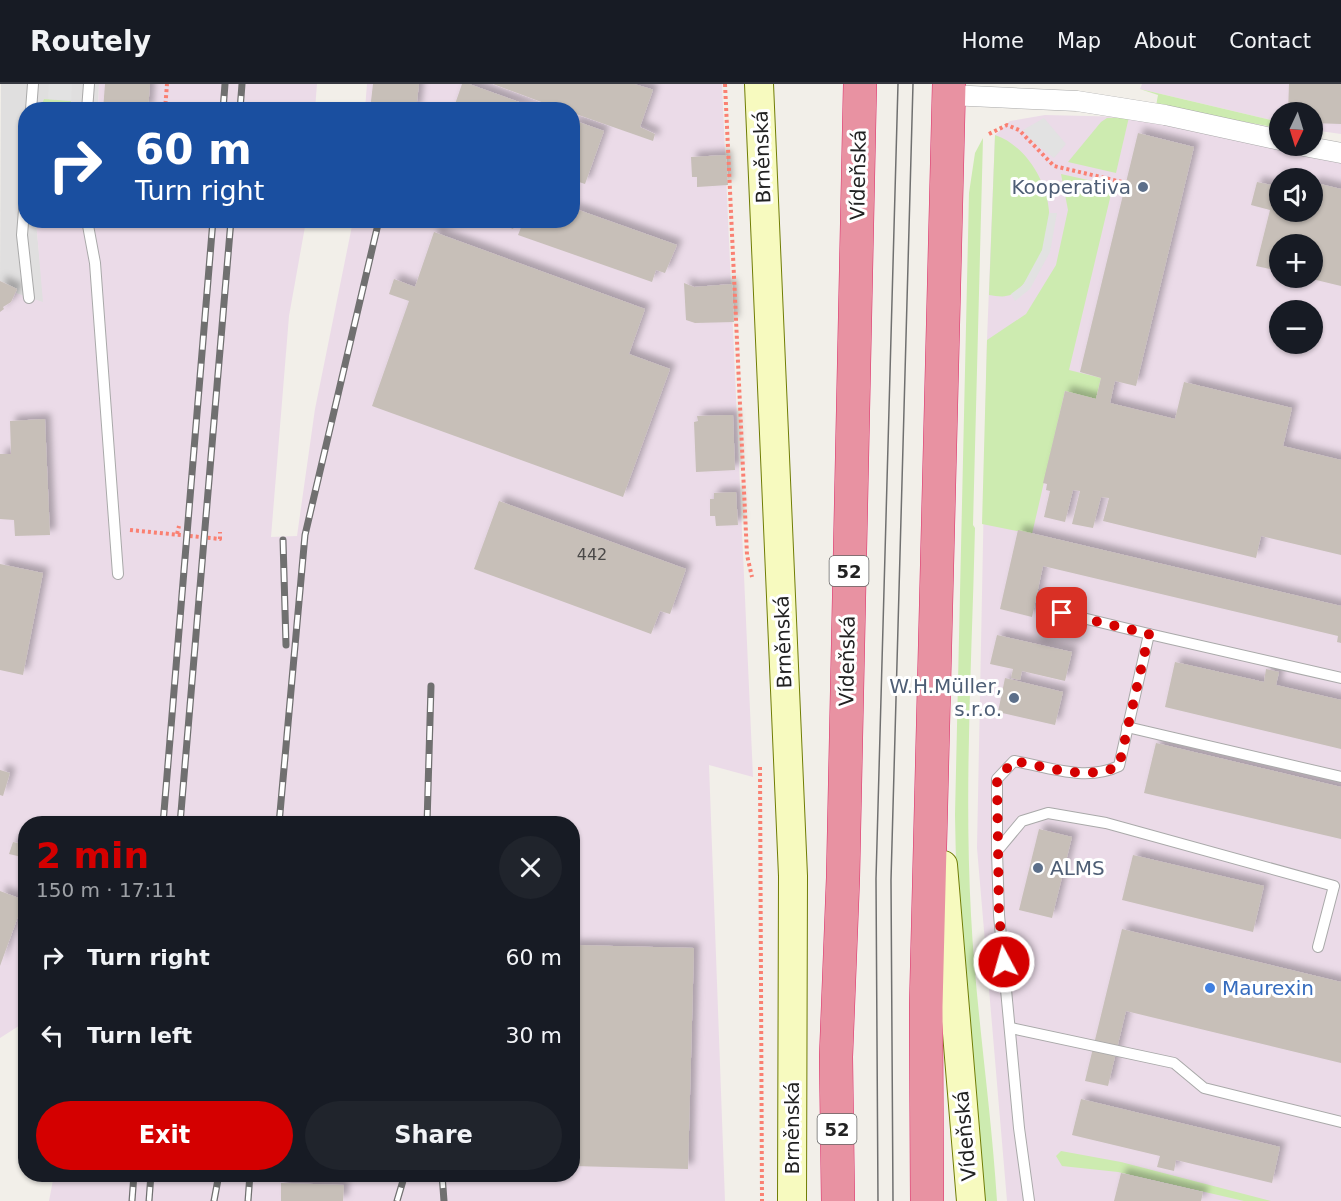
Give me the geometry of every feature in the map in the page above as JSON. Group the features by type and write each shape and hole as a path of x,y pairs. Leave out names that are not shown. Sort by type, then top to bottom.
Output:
{"highway":[{"name":"Vídeňská","path":"838,1201 836,1058 843,855 860,84"},
{"name":"Vídeňská","path":"927,1201 926,1007 949,89"}],"street":[{"name":"Brněnská","path":"759,84 793,876 792,1201"},
{"path":"949,89 1077,101 1165,115 1269,138"},
{"path":"1323,150 1341,153"},
{"name":"Vídeňská","path":"934,747 951,984 971,1201"}],"lane":[{"path":"32,102 33,84"},
{"path":"88,102 89,84"},
{"path":"23,228 29,298"},
{"path":"88,228 95,263 118,574"},
{"path":"1062,613 1341,678"},
{"path":"1029,1201 999,915 997,779 1014,761 1085,774 1103,774 1119,766 1149,634"},
{"path":"1128,727 1341,777"},
{"path":"997,851 1022,821 1048,813 1106,823 1334,886 1318,947"},
{"path":"1011,1028 1174,1063 1204,1088 1341,1122"}],"path":[{"path":"166,102 167,84"},
{"path":"725,84 747,555 754,587"},
{"path":"989,134 1007,125 1019,130 1054,166 1126,183"},
{"path":"177,534 179,526"},
{"path":"114,529 220,539 220,532"},
{"path":"759,762 762,1201"}],"shaded area":[{"path":"1,84 99,84 98,102 18,102 18,228 37,228 44,303 15,293 0,281"},
{"path":"49,84 72,84 71,101 48,99"},
{"path":"99,84 317,84 316,102 98,102"},
{"path":"367,84 722,84 753,777 709,765 725,1201 49,1201 53,1182 580,1182 580,816 18,816 18,1026 0,1038 0,281 17,289 16,293 43,302 37,228 305,228 289,316 271,537 297,536 315,409 352,228 580,228 580,102 366,102"},
{"path":"1142,84 1341,84 1341,134 1323,131 1323,102 1269,102 1269,120 1140,89"},
{"path":"1045,115 1129,117 1269,147 1269,156 1309,156 1341,163 1341,1201 1007,1201 977,848 987,340 995,135 1010,121"},
{"path":"1044,118 1066,144 1054,158 1033,142 1023,130"},
{"path":"1049,213 1057,213 1050,252 1030,289 1015,301 1011,294 1023,285 1042,250"}],"green space":[{"path":"1140,89 1269,120 1269,126 1156,106 1158,95"},
{"path":"44,99 71,101 71,102 43,102"},
{"path":"1129,117 1116,173 1068,162 1101,122 1107,118"},
{"path":"995,135 1016,147 1025,156 1039,176 1049,211 1047,233 1040,257 1028,279 1012,294 1004,296 989,295"},
{"path":"983,138 968,818 973,951 997,1201 984,1201 957,915 955,815 969,193 975,153"},
{"path":"1061,174 1106,184 1112,190 1069,370 1101,378 1096,399 1065,391 1032,534 982,524 987,340 1026,314 1056,265 1068,210"},
{"path":"1061,1151 1121,1162 1271,1201 1244,1201 1118,1172 1062,1166 1056,1156"}],"building":[{"path":"105,84 150,84 149,102 104,102"},
{"path":"373,84 419,84 417,102 371,102"},
{"path":"462,84 469,84 519,102 456,102"},
{"path":"493,84 634,84 651,89 653,90 640,127 655,134 653,141 580,115 580,102 541,102"},
{"path":"1289,84 1341,84 1341,124 1323,123 1323,102 1288,102"},
{"path":"580,122 604,131 585,184 580,182"},
{"path":"1138,133 1194,147 1136,386 1115,381 1110,403 1175,419 1184,382 1292,408 1283,446 1341,460 1341,555 1261,536 1256,558 1103,521 1109,498 1101,497 1093,528 1072,524 1080,491 1073,490 1065,522 1044,517 1050,491 1046,490 1047,484 1043,483 1065,391 1096,399 1101,378 1080,372"},
{"path":"726,155 728,185 697,187 697,177 692,177 691,157"},
{"path":"1257,182 1269,185 1269,210 1251,205"},
{"path":"1323,185 1341,189 1341,286 1323,282 1323,234 1269,234 1269,269 1256,266 1269,214 1269,222 1323,222"},
{"path":"580,210 677,245 665,273 656,270 652,282 518,235 521,228 580,228"},
{"path":"434,232 645,309 629,354 670,369 623,497 372,406 409,301 389,294 394,279 415,287"},
{"path":"0,281 17,289 11,302 0,312"},
{"path":"684,283 694,287 732,284 734,322 695,323 686,320"},
{"path":"733,415 735,470 696,472 694,422 698,421 697,416"},
{"path":"45,419 50,535 15,536 14,520 0,519 0,454 11,454 10,421"},
{"path":"736,492 738,525 716,526 715,516 710,516 710,499 714,499 714,493"},
{"path":"499,501 686,569 670,614 660,611 651,634 474,569"},
{"path":"1018,530 1341,606 1341,643 1337,642 1338,636 1043,566 1032,617 1000,609"},
{"path":"0,564 43,573 23,675 0,670"},
{"path":"997,635 1072,652 1065,681 1022,671 1020,680 1011,678 1013,669 990,664"},
{"path":"1175,662 1264,682 1266,669 1279,672 1276,685 1341,700 1341,749 1165,707"},
{"path":"1005,678 1063,692 1055,725 998,712"},
{"path":"1156,743 1341,787 1341,839 1144,793"},
{"path":"0,770 10,773 3,796 0,795"},
{"path":"1039,829 1072,837 1052,918 1019,910"},
{"path":"13,842 18,843 18,856 9,854"},
{"path":"1133,855 1264,886 1253,932 1122,900"},
{"path":"0,891 18,898 18,916 0,966"},
{"path":"1122,929 1341,982 1341,1063 1126,1011 1108,1086 1085,1081"},
{"path":"580,945 694,948 688,1169 580,1166"},
{"path":"1081,1099 1280,1147 1272,1183 1176,1160 1174,1171 1157,1167 1160,1156 1072,1135"},
{"path":"1121,1173 1203,1192 1201,1201 1114,1201"},
{"path":"281,1183 344,1185 343,1201 281,1201"}],"tram line":[{"path":"878,1201 876,879 898,84"},
{"path":"893,1201 891,880 913,84"}],"railway":[{"path":"224,102 225,84"},
{"path":"241,102 242,84"},
{"path":"164,816 212,228"},
{"path":"181,816 230,228"},
{"path":"280,816 305,535 377,228"},
{"path":"283,540 286,645"},
{"path":"427,816 431,686"},
{"path":"132,1201 133,1182"},
{"path":"149,1201 150,1182"},
{"path":"214,1201 218,1182"},
{"path":"248,1201 249,1182"},
{"path":"397,1201 403,1182"},
{"path":"443,1182 444,1201"}],"place":[{"name":"Kooperativa","path":"1143,187"},
{"name":"W.H.Müller, s.r.o.","path":"1014,698"},
{"name":"ALMS","path":"1038,868"},
{"name":"Maurexin","path":"1210,988"}],"route":[{"path":"1004,962 999,915 997,779 1014,761 1085,774 1103,774 1119,766 1149,634 1062,613"}]}
